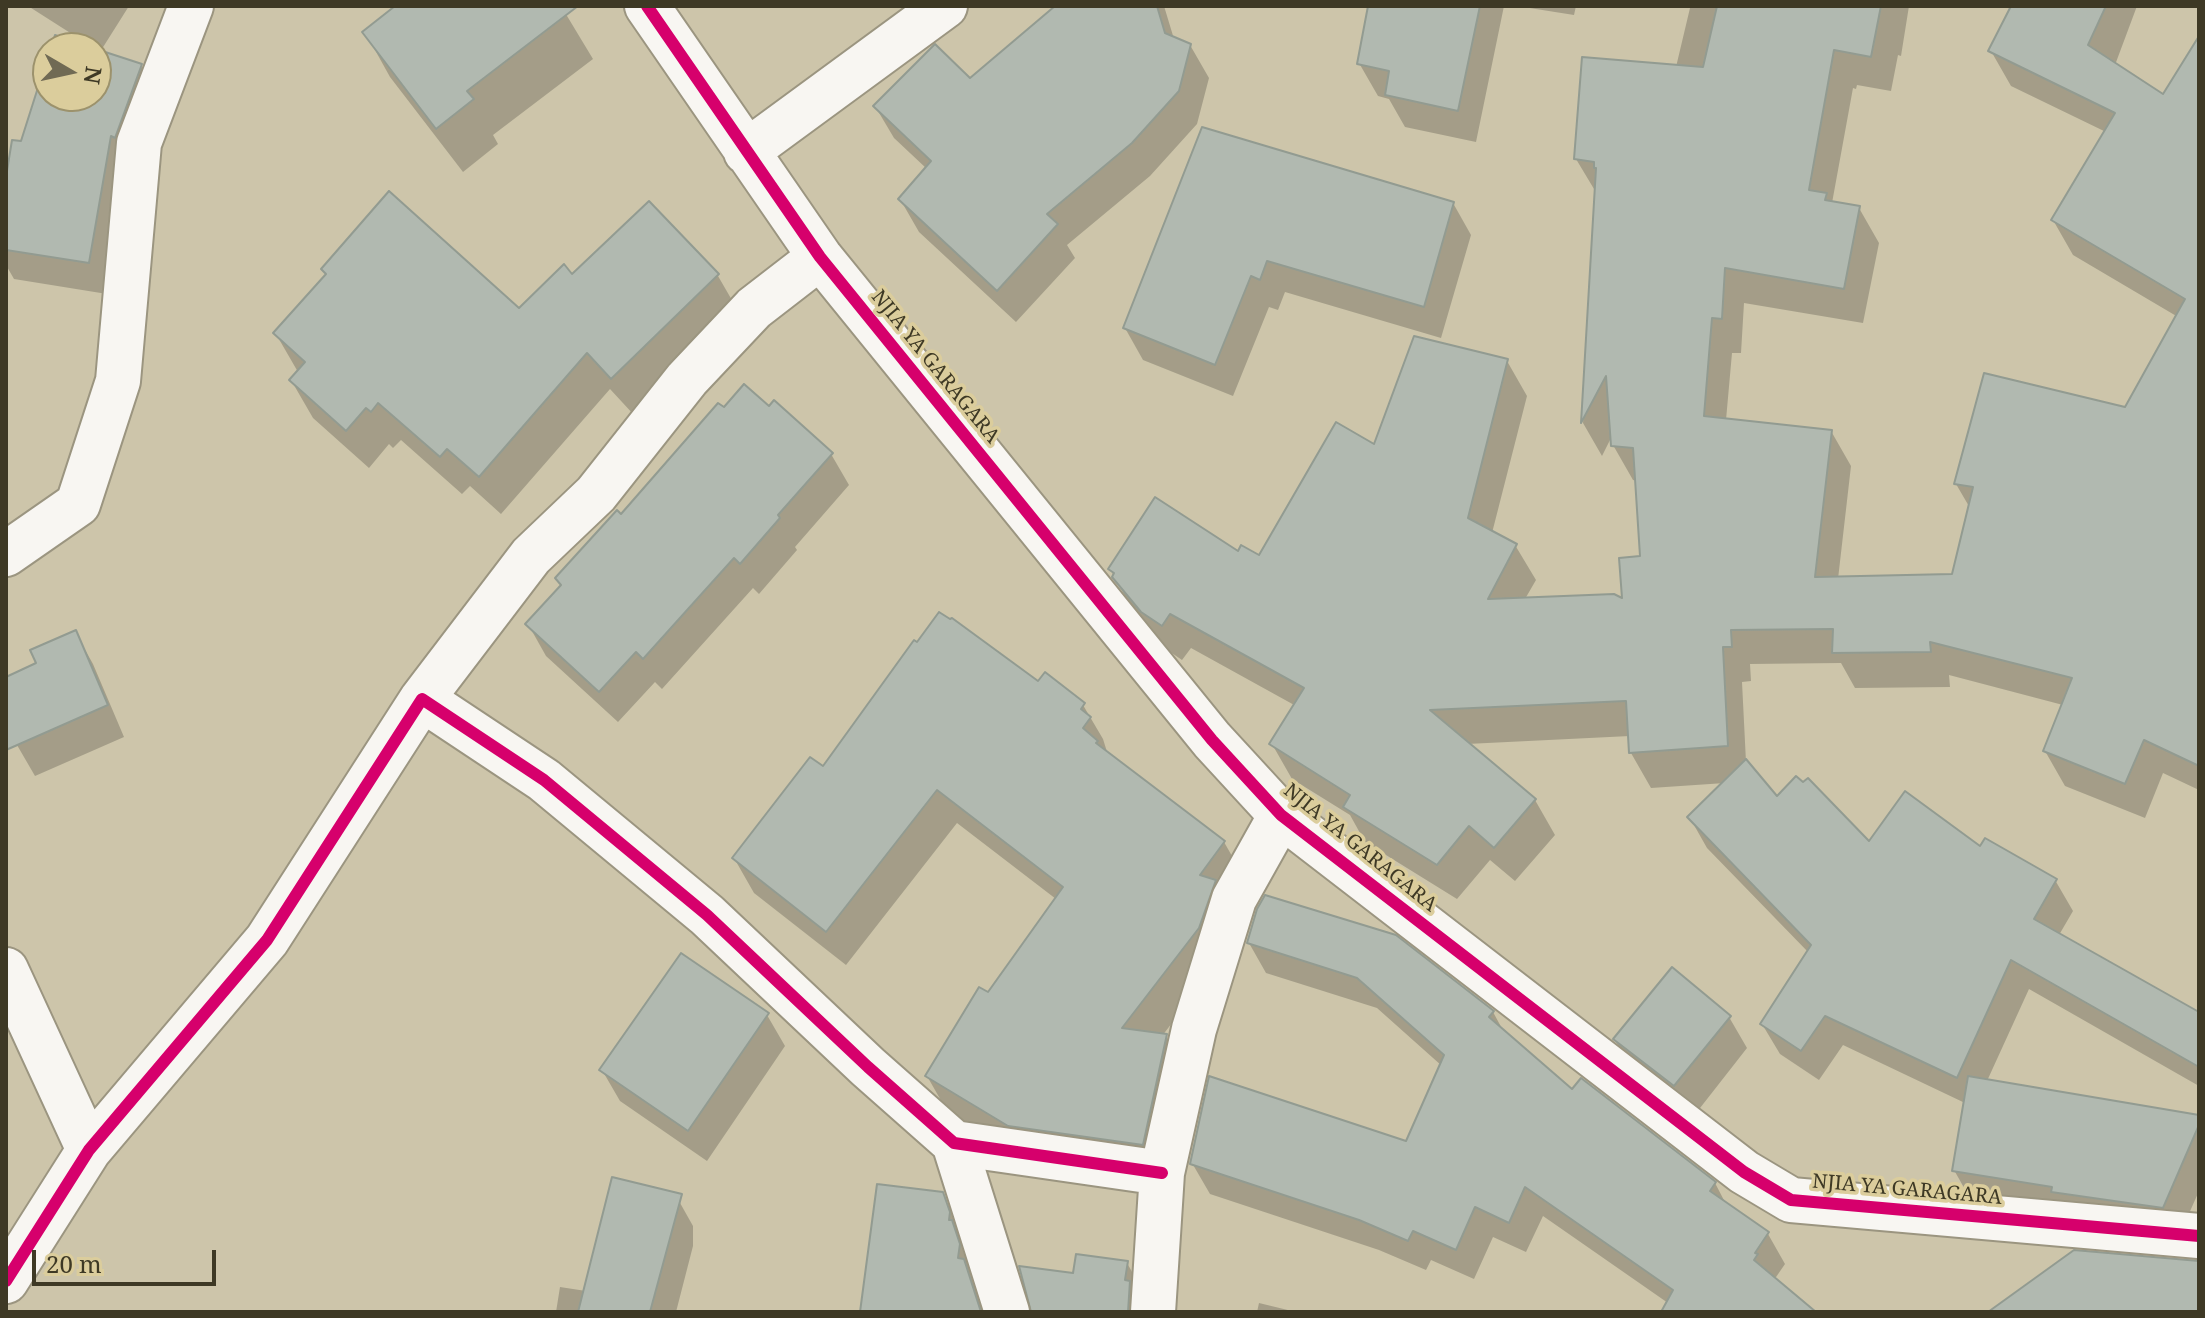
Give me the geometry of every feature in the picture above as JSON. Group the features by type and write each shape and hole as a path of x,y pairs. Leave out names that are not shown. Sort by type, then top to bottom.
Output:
{"street":[{"path":"6,554 78,504 118,381 139,143 191,6"},
{"name":"NJIA YA GARAGARA","path":"647,6 820,257 1204,731 1281,815 1744,1172 1791,1200 2199,1236"},
{"path":"746,152 945,6"},
{"path":"6,1281 89,1150 267,940 422,699 531,556 596,494 687,379 754,308 820,257"},
{"path":"422,699 544,780 707,915 868,1067 954,1143 1007,1312"},
{"path":"1153,1312 1162,1173 1194,1029 1234,899 1281,815"},
{"path":"6,970 89,1150"},
{"path":"954,1143 1162,1173"}],"building":[{"path":"395,6 578,6 467,91 474,99 436,129 362,32"},
{"path":"1055,6 1157,6 1165,33 1191,44 1179,91 1132,143 1047,214 1058,224 997,291 898,199 931,161 873,106 935,44 970,78"},
{"path":"1368,6 1480,6 1458,111 1385,95 1389,71 1357,64"},
{"path":"1717,6 1881,6 1871,57 1834,50 1809,190 1827,193 1825,200 1860,206 1844,289 1725,268 1722,319 1712,318 1704,416 1832,430 1815,577 1952,574 1973,487 1954,484 1984,373 2125,407 2185,299 2051,220 2115,113 1988,51 2011,6 2106,6 2088,45 2163,94 2199,36 2199,766 2144,740 2125,784 2043,751 2072,678 1930,642 1931,652 1832,653 1833,629 1731,630 1732,647 1723,647 1728,746 1629,753 1626,701 1430,710 1536,799 1494,848 1469,826 1437,865 1343,807 1350,795 1269,744 1304,688 1170,614 1162,626 1141,612 1108,569 1155,497 1238,551 1241,545 1259,555 1336,422 1374,444 1414,336 1508,359 1468,518 1517,544 1488,599 1614,594 1622,598 1619,558 1640,556 1633,448 1611,446 1606,376 1581,423 1596,168 1594,162 1574,159 1582,57 1703,67"},
{"path":"112,54 142,64 115,138 111,136 89,263 6,250 6,177 12,140 21,141 32,106 32,112 112,112"},
{"path":"1202,127 1454,202 1424,307 1267,261 1260,280 1251,276 1215,365 1123,328"},
{"path":"389,191 519,308 564,264 572,274 649,201 719,274 611,379 587,353 479,477 447,449 440,457 378,403 371,412 366,408 346,431 289,380 305,362 273,333 326,274 321,269"},
{"path":"744,384 769,406 774,400 833,453 740,564 734,558 643,659 636,652 599,692 525,624 561,585 555,578 617,510 621,514 718,403 724,407"},
{"path":"939,612 952,618 1038,681 1045,672 1085,703 1081,709 1091,717 1083,728 1098,741 1096,743 1225,841 1200,875 1216,880 1199,928 1122,1028 1167,1034 1143,1145 1008,1126 925,1076 979,987 988,992 1063,887 937,790 826,932 732,858 810,757 823,766 914,640 917,642"},
{"path":"76,630 108,705 6,750 6,677 36,663 30,650"},
{"path":"1746,759 1777,796 1796,776 1803,782 1808,778 1869,841 1905,791 1980,846 1985,838 2057,879 2034,919 2199,1012 2199,1067 2011,960 1957,1078 1825,1016 1801,1051 1760,1024 1811,945 1687,817"},
{"path":"1265,895 1396,935 1494,1011 1489,1017 1572,1089 1581,1078 1716,1182 1710,1191 1769,1232 1755,1253 1758,1254 1754,1260 1816,1312 1661,1312 1673,1290 1525,1187 1509,1223 1475,1207 1456,1250 1413,1231 1408,1241 1359,1220 1190,1164 1209,1076 1406,1141 1444,1055 1357,978 1247,943 1257,909"},
{"path":"681,953 769,1013 688,1131 599,1070"},
{"path":"1672,967 1731,1016 1674,1086 1613,1039"},
{"path":"1968,1076 2199,1115 2199,1125 2163,1208 2051,1192 2052,1187 1952,1171"},
{"path":"612,1177 682,1194 650,1312 578,1312"},
{"path":"877,1184 943,1192 950,1212 949,1220 952,1220 960,1244 958,1258 964,1259 981,1312 860,1312"},
{"path":"2074,1250 2199,1261 2199,1312 1988,1312"},
{"path":"1076,1254 1128,1261 1125,1280 1130,1281 1128,1312 1031,1312 1019,1266 1073,1273"}],"cycle path":[{"path":"647,6 820,257 1212,740 1281,815 1744,1172 1791,1200 2199,1236"},
{"path":"6,1281 89,1150 267,940 422,699 544,780 707,915 868,1067 954,1143 1162,1173"}]}
